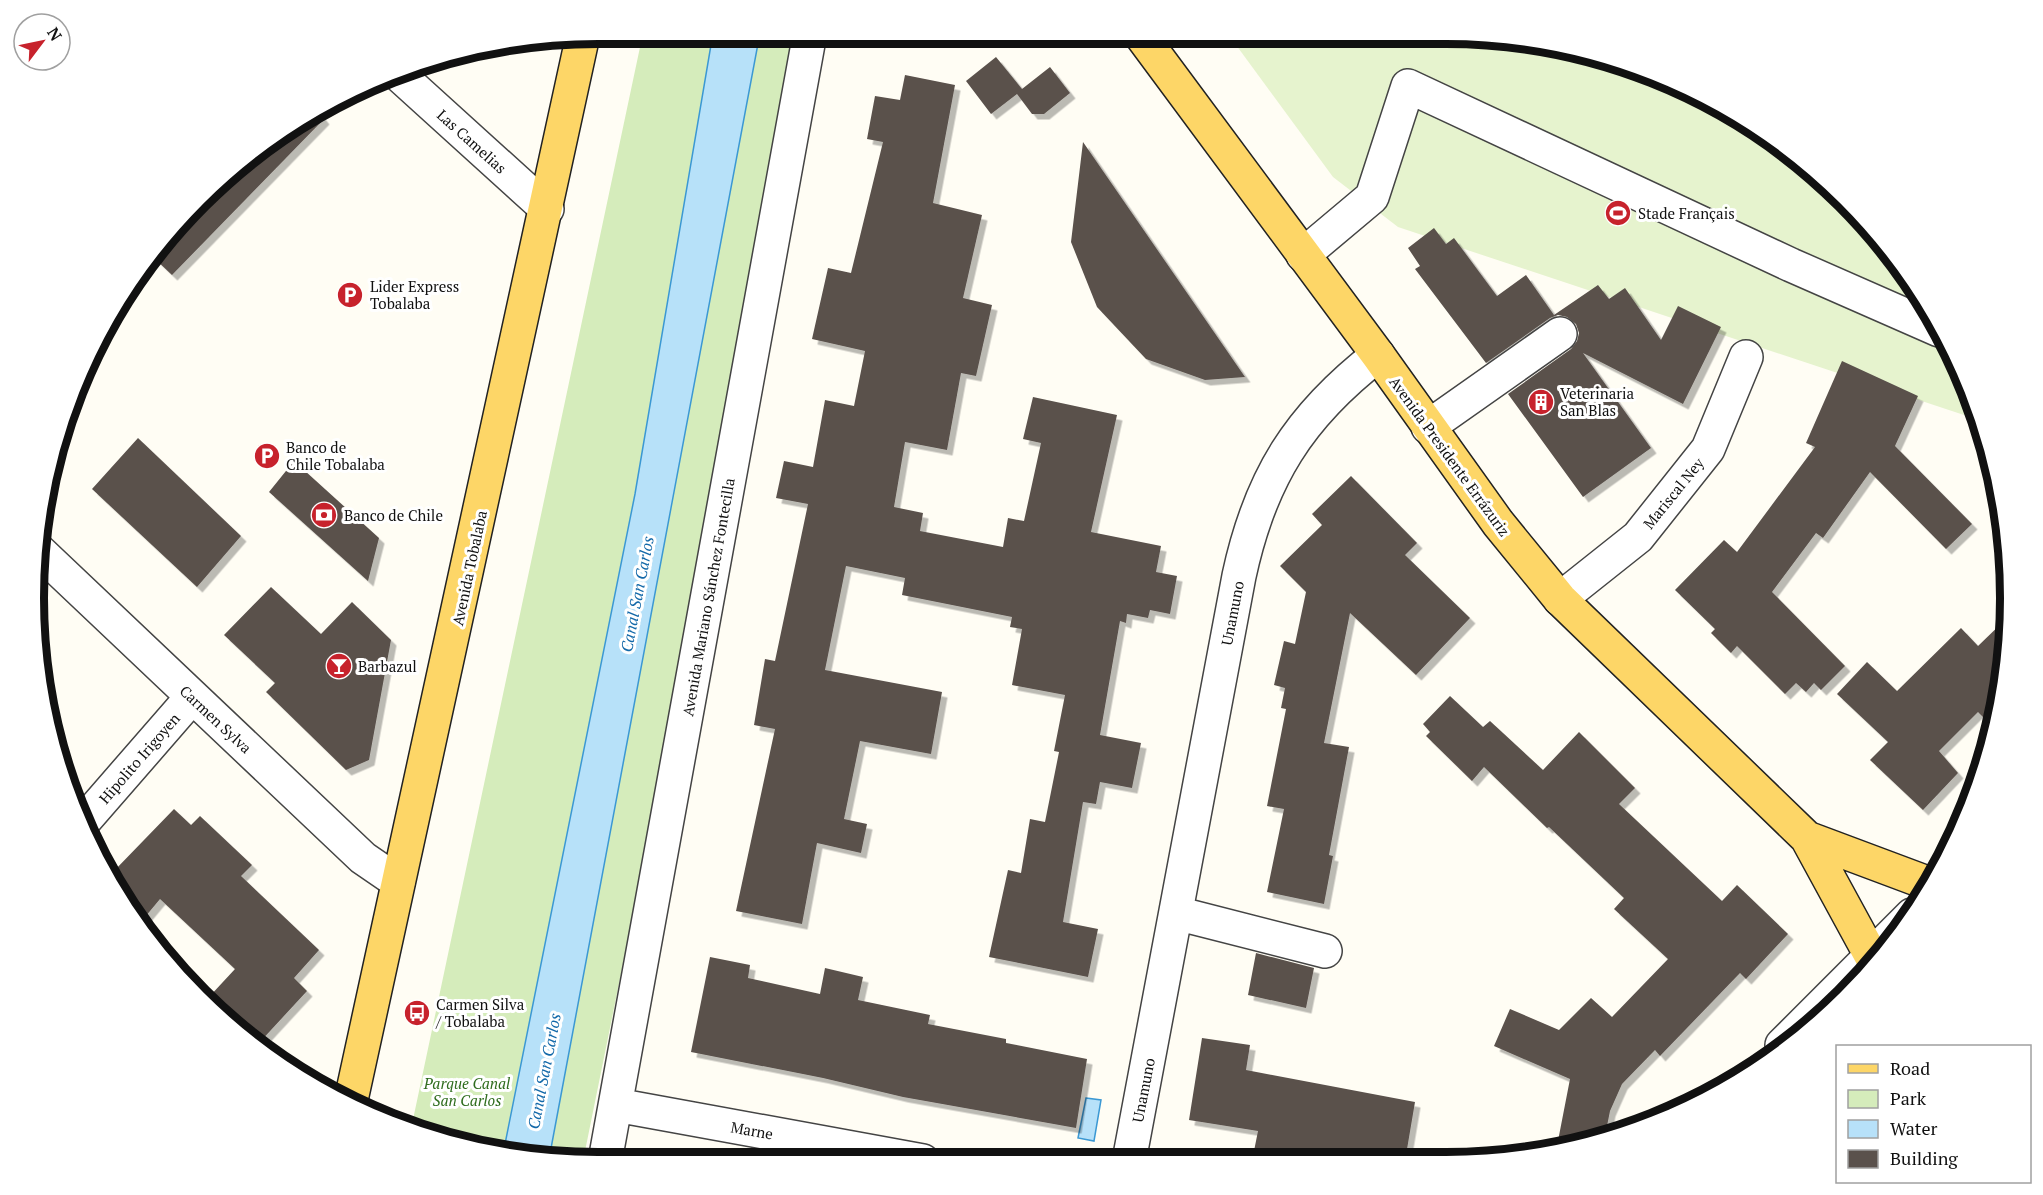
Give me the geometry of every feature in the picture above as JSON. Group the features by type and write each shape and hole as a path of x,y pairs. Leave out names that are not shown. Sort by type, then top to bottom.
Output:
{"main road":[{"name":"Avenida Tobalaba","path":"352,1094 465,589 581,44"},
{"name":"Avenida Presidente Errázuriz","path":"1147,44 1378,355 1498,523 1560,599 1807,838 1870,954"},
{"name":"Avenida Presidente Errázuriz","path":"1807,838 1921,881"}],"street":[{"name":"Avenida Mariano Sánchez Fontecilla","path":"608,1152 808,44"},
{"name":"Las Camelias","path":"404,79 547,209"},
{"path":"1303,255 1372,197 1408,86 1791,265 1927,325"},
{"path":"1428,427 1560,334"},
{"name":"Unamuno","path":"1132,1152 1239,576 1256,511 1283,455 1310,416 1337,388 1378,355"},
{"name":"Mariscal Ney","path":"1560,599 1638,537 1708,449 1746,357"},
{"name":"Carmen Sylva","path":"45,557 363,858 398,882"},
{"name":"Hipolito Irigoyen","path":"89,816 192,697"},
{"path":"1176,912 1325,951"},
{"name":"Marne","path":"616,1105 874,1152"}],"green space":[{"name":"Parque Canal San Carlos","path":"641,44 711,44 635,494 505,1144 454,1133 413,1120"},
{"path":"758,44 798,44 773,224 585,1151 551,1149"},
{"name":"Stade Français","path":"1235,44 1482,45 1554,54 1624,73 1691,101 1723,118 1783,158 1837,206 1885,260 1906,290 1942,352 1969,417 1398,227 1333,177"}],"water":[{"name":"Canal San Carlos","path":"711,44 758,44 551,1149 505,1144 635,494"},
{"path":"1086,1098 1101,1100 1094,1141 1078,1138"}],"building":[{"path":"996,57 1022,89 1050,67 1070,93 1044,114 1032,114 1017,94 991,114 966,81"},
{"path":"905,75 955,85 933,203 982,215 963,298 992,305 976,376 961,373 947,450 905,442 894,507 923,513 920,531 1003,547 1008,518 1024,521 1041,443 1023,439 1033,397 1117,415 1091,532 1161,546 1156,572 1177,576 1170,614 1150,610 1148,618 1127,614 1126,623 1120,621 1100,735 1141,743 1132,788 1100,782 1096,804 1083,802 1063,922 1098,929 1088,977 989,957 1008,870 1021,873 1030,819 1045,822 1059,752 1054,751 1065,695 1012,685 1022,629 1010,627 1012,617 902,595 905,578 846,566 825,670 942,692 931,754 860,741 844,819 867,824 861,853 817,843 802,924 736,911 775,729 754,725 765,659 775,661 808,504 776,498 784,461 813,467 825,400 854,406 865,351 812,339 828,268 851,273 883,142 867,139 875,96 900,100"},
{"path":"322,117 324,119 172,275 157,261 181,232 232,181 260,158"},
{"path":"1083,142 1245,377 1205,380 1146,359 1097,307 1071,242"},
{"path":"1434,228 1446,244 1454,238 1497,296 1526,275 1554,315 1598,285 1609,299 1625,288 1661,340 1678,306 1721,327 1683,404 1583,353 1651,448 1583,497 1508,394 1571,349 1579,333 1576,324 1567,317 1558,315 1550,318 1486,363 1415,269 1420,266 1408,248"},
{"path":"1842,361 1918,396 1895,446 1972,524 1946,549 1870,472 1823,538 1816,533 1772,592 1845,666 1821,690 1814,683 1806,692 1796,683 1785,694 1737,646 1731,653 1711,633 1715,629 1675,590 1724,540 1737,552 1815,447 1806,443"},
{"path":"138,438 241,536 197,587 92,489"},
{"name":"Banco de Chile","path":"294,461 379,538 368,581 269,492"},
{"path":"1351,476 1417,543 1405,555 1470,618 1416,675 1350,613 1324,743 1349,747 1329,855 1333,856 1324,904 1267,892 1284,809 1267,806 1286,709 1281,708 1285,688 1274,685 1284,641 1295,644 1306,592 1280,566 1322,525 1312,514"},
{"name":"Barbazul","path":"271,587 321,634 352,602 391,640 369,760 346,770 266,692 275,683 224,635"},
{"path":"1998,626 1995,670 1986,720 1978,712 1939,751 1958,773 1923,810 1870,760 1888,742 1837,694 1867,662 1897,691 1961,628 1978,646"},
{"path":"1450,696 1483,727 1490,721 1543,770 1579,732 1635,788 1619,804 1722,901 1737,885 1788,934 1746,979 1740,973 1660,1056 1655,1050 1622,1084 1610,1111 1607,1127 1558,1140 1570,1079 1494,1046 1510,1009 1559,1030 1591,998 1612,1017 1668,959 1614,909 1624,898 1484,767 1472,781 1426,736 1430,732 1423,724"},
{"path":"174,809 191,825 200,816 252,865 241,876 319,950 294,978 307,991 263,1039 212,994 235,969 160,899 145,917 115,869"},
{"path":"1256,953 1314,968 1306,1008 1248,995"},
{"path":"710,957 750,965 748,978 820,994 825,968 863,977 858,1000 930,1015 928,1024 1006,1039 1006,1043 1087,1059 1076,1128 903,1097 823,1078 691,1052"},
{"path":"1202,1038 1250,1045 1246,1070 1415,1102 1407,1152 1254,1152 1258,1131 1189,1120"}],"place":[{"name":"Stade Français","path":"1618,213"},
{"name":"Lider Express Tobalaba","path":"350,295"},
{"name":"Veterinaria San Blas","path":"1541,402"},
{"name":"Banco de Chile Tobalaba","path":"267,456"},
{"name":"Banco de Chile","path":"324,515"},
{"name":"Barbazul","path":"339,666"},
{"name":"Carmen Silva / Tobalaba","path":"417,1013"}]}
